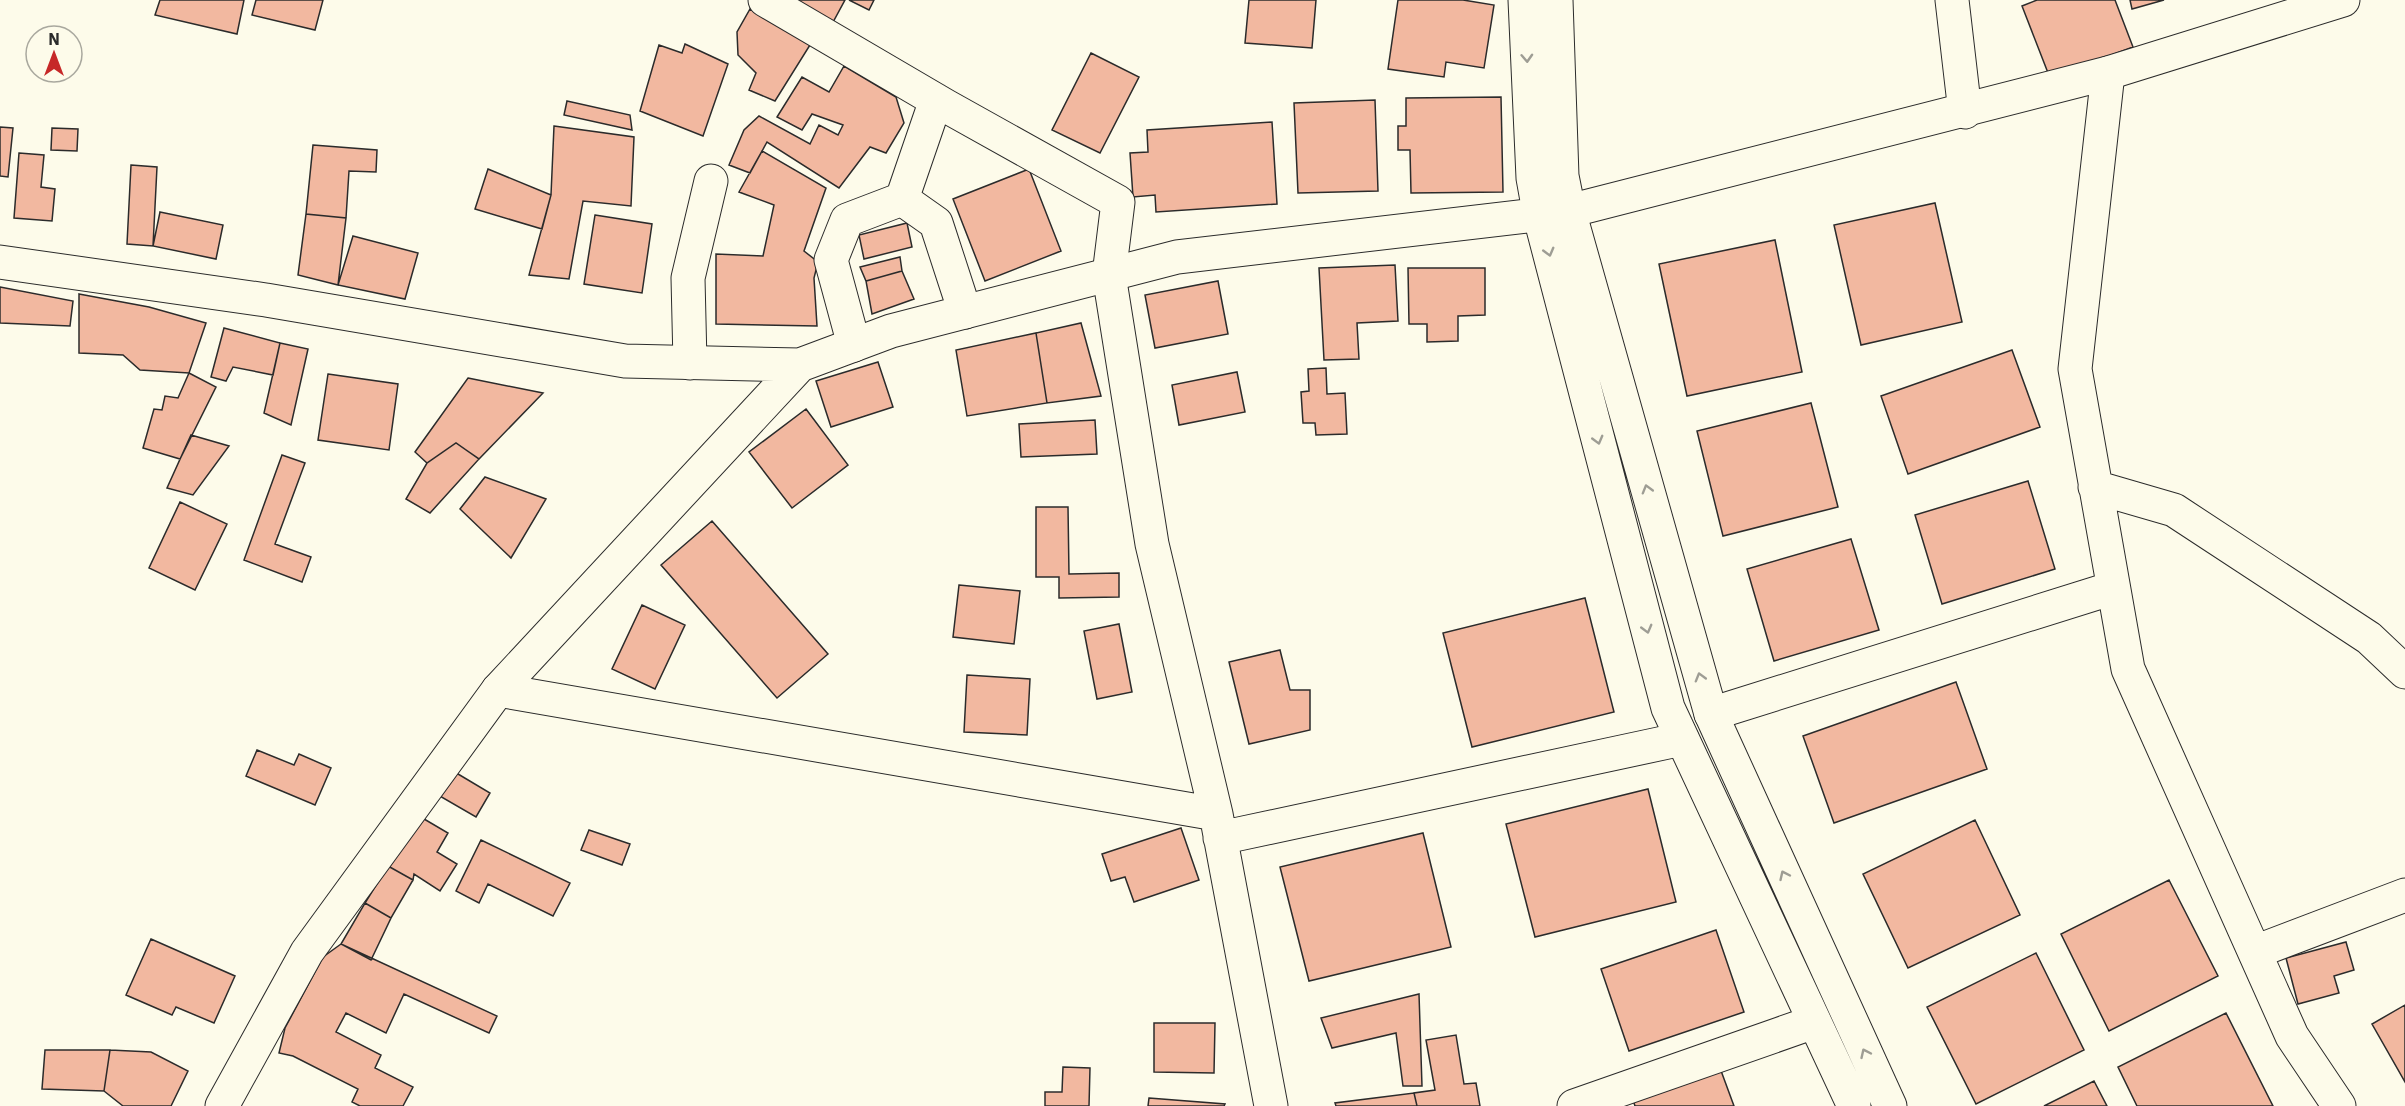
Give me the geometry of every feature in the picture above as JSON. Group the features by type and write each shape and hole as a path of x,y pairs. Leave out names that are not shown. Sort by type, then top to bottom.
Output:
{"street":[{"path":"1525,0 1533,178 1554,214 1711,714 1890,1106"},
{"path":"1556,0 1562,176 1554,214 1668,708 1854,1106"},
{"path":"1952,0 1965,112"},
{"path":"778,3 936,100 1118,202 1108,274 1152,544 1218,826 1271,1106"},
{"path":"0,261 266,300 625,361 800,365 891,331 1178,257 1554,214 1965,112 2108,74 2329,3"},
{"path":"2108,74 2075,369 2128,669 2292,1036 2339,1106"},
{"path":"902,199 936,100"},
{"path":"690,363 688,278 711,181"},
{"path":"902,199 936,223 965,312"},
{"path":"854,345 831,260 847,220 902,199"},
{"path":"222,1106 307,952 498,690 800,365"},
{"path":"2095,487 2174,510 2369,638 2405,672"},
{"path":"1711,714 2113,588"},
{"path":"498,690 1218,826 1682,739"},
{"path":"2255,952 2405,895"},
{"path":"1574,1106 1814,1022"}],"building":[{"path":"160,0 244,0 237,34 155,15"},
{"path":"256,0 323,0 315,30 252,15"},
{"path":"798,0 845,0 832,24 795,5"},
{"path":"849,0 874,0 869,10"},
{"path":"1249,0 1316,0 1312,48 1245,43"},
{"path":"1398,0 1463,0 1494,5 1484,68 1446,62 1444,77 1388,69"},
{"path":"2037,0 2115,0 2133,47 2050,78 2022,6"},
{"path":"2130,0 2164,0 2132,9"},
{"path":"750,9 810,45 775,101 749,90 756,73 738,55 737,32"},
{"path":"685,44 728,64 703,136 640,111 659,45 682,53"},
{"path":"1091,53 1139,77 1100,153 1052,130"},
{"path":"844,66 896,97 904,123 886,153 870,147 839,188 767,142 750,173 729,165 744,130 759,116 810,144 819,125 838,135 843,125 812,114 802,130 777,117 802,77 829,92"},
{"path":"1501,97 1503,192 1411,193 1410,150 1398,150 1398,126 1406,126 1406,98"},
{"path":"1375,100 1378,191 1298,193 1294,103"},
{"path":"567,101 630,115 632,130 564,115"},
{"path":"1272,122 1277,204 1156,212 1155,195 1133,197 1130,153 1148,152 1147,130"},
{"path":"554,126 634,137 631,206 583,201 569,279 529,275 551,195"},
{"path":"0,127 13,128 8,177 0,176"},
{"path":"52,128 78,129 77,151 51,150"},
{"path":"313,145 377,150 376,172 349,171 346,218 306,214"},
{"path":"762,151 826,188 804,251 818,262 814,278 817,326 716,324 716,254 763,256 774,205 739,192"},
{"path":"19,153 44,155 41,187 55,189 52,221 14,218"},
{"path":"131,165 157,167 153,246 127,244"},
{"path":"488,169 551,195 542,229 475,209"},
{"path":"1029,169 1061,251 985,281 953,199"},
{"path":"1935,203 1962,322 1861,345 1834,225"},
{"path":"160,212 223,225 216,259 153,246"},
{"path":"306,214 346,218 338,285 298,275"},
{"path":"595,215 652,224 642,293 584,284"},
{"path":"907,223 912,247 864,259 859,235"},
{"path":"353,236 418,253 405,299 338,285"},
{"path":"1775,240 1802,372 1687,396 1659,264"},
{"path":"900,257 902,271 866,281 860,267"},
{"path":"1395,265 1398,321 1357,323 1359,359 1324,360 1319,268"},
{"path":"1408,268 1485,268 1485,315 1458,316 1458,341 1427,342 1427,324 1409,324"},
{"path":"902,271 914,299 872,314 866,281"},
{"path":"1218,281 1228,334 1155,348 1145,295"},
{"path":"0,287 73,301 70,326 0,323"},
{"path":"79,294 149,307 206,323 189,373 140,370 123,355 79,353"},
{"path":"1081,323 1101,396 1047,403 1036,333"},
{"path":"224,328 280,343 273,375 233,367 226,381 211,377"},
{"path":"1036,333 1047,403 967,416 956,350"},
{"path":"280,343 308,349 291,425 264,413"},
{"path":"2012,350 2040,427 1908,474 1881,396"},
{"path":"878,362 893,407 831,427 816,381"},
{"path":"1326,368 1327,394 1345,393 1347,434 1316,435 1315,423 1303,423 1301,392 1309,391 1308,369"},
{"path":"1237,372 1245,412 1179,425 1172,385"},
{"path":"189,373 216,387 180,459 143,448 154,409 162,410 165,396 178,398"},
{"path":"328,374 398,384 389,450 318,440"},
{"path":"468,378 543,393 479,459 456,443 427,463 415,452"},
{"path":"1811,403 1838,507 1723,536 1697,431"},
{"path":"806,409 848,465 792,508 749,452"},
{"path":"1095,420 1097,454 1021,457 1019,424"},
{"path":"191,435 229,446 193,495 167,488"},
{"path":"456,443 479,459 430,513 406,499 427,463"},
{"path":"282,455 305,463 275,544 311,557 302,582 244,560"},
{"path":"485,477 546,499 511,558 460,509"},
{"path":"2028,481 2055,569 1942,604 1915,515"},
{"path":"180,502 227,524 195,590 149,568"},
{"path":"1036,507 1068,507 1069,574 1119,573 1119,597 1059,598 1059,577 1036,577"},
{"path":"712,521 828,654 777,698 661,565"},
{"path":"1851,539 1879,630 1774,661 1747,569"},
{"path":"959,585 1020,591 1014,644 953,637"},
{"path":"1585,598 1614,712 1472,747 1443,633"},
{"path":"642,605 685,625 655,689 612,669"},
{"path":"1119,624 1132,692 1097,699 1084,631"},
{"path":"1280,650 1290,690 1310,690 1310,730 1249,744 1229,662"},
{"path":"967,675 1030,679 1027,735 964,732"},
{"path":"1956,682 1987,769 1834,823 1803,736"},
{"path":"257,750 294,765 299,754 331,768 315,805 246,776"},
{"path":"453,771 490,793 476,817 438,795"},
{"path":"1648,789 1676,902 1535,937 1506,824"},
{"path":"419,816 448,833 437,852 457,864 440,891 414,874 413,880 388,866"},
{"path":"1975,820 2020,915 1908,968 1863,874"},
{"path":"1181,828 1199,880 1134,902 1125,877 1111,881 1102,854"},
{"path":"589,830 630,844 622,865 581,850"},
{"path":"1423,833 1451,947 1309,981 1280,867"},
{"path":"481,840 570,883 553,916 488,884 479,903 456,891"},
{"path":"388,866 413,880 391,918 365,903"},
{"path":"2169,880 2218,976 2109,1031 2061,934"},
{"path":"365,903 391,918 371,960 341,944"},
{"path":"1716,930 1744,1012 1629,1051 1601,969"},
{"path":"151,939 235,976 214,1023 176,1007 172,1015 126,995"},
{"path":"2346,942 2354,970 2334,976 2339,993 2298,1004 2286,958"},
{"path":"341,944 497,1016 489,1033 404,994 386,1033 346,1013 336,1032 381,1055 375,1068 413,1087 403,1106 360,1106 352,1102 358,1089 293,1056 279,1053 285,1028 323,957"},
{"path":"2036,953 2084,1050 1976,1104 1927,1007"},
{"path":"1419,994 1422,1086 1403,1086 1396,1033 1332,1048 1321,1018"},
{"path":"2405,1005 2405,1082 2372,1024"},
{"path":"2226,1013 2273,1106 2137,1106 2118,1067"},
{"path":"1154,1023 1215,1023 1214,1073 1154,1072"},
{"path":"1456,1035 1464,1084 1476,1083 1480,1106 1417,1106 1414,1093 1435,1090 1426,1040"},
{"path":"45,1050 110,1050 104,1091 42,1089"},
{"path":"110,1050 151,1052 188,1071 171,1106 123,1106 104,1091"},
{"path":"1063,1067 1090,1068 1089,1106 1045,1106 1045,1092 1062,1092"},
{"path":"1720,1068 1734,1106 1635,1106 1633,1100"},
{"path":"2094,1081 2107,1106 2044,1106"},
{"path":"1414,1093 1417,1106 1336,1106 1335,1103"},
{"path":"1149,1098 1225,1104 1224,1106 1148,1106"}]}
